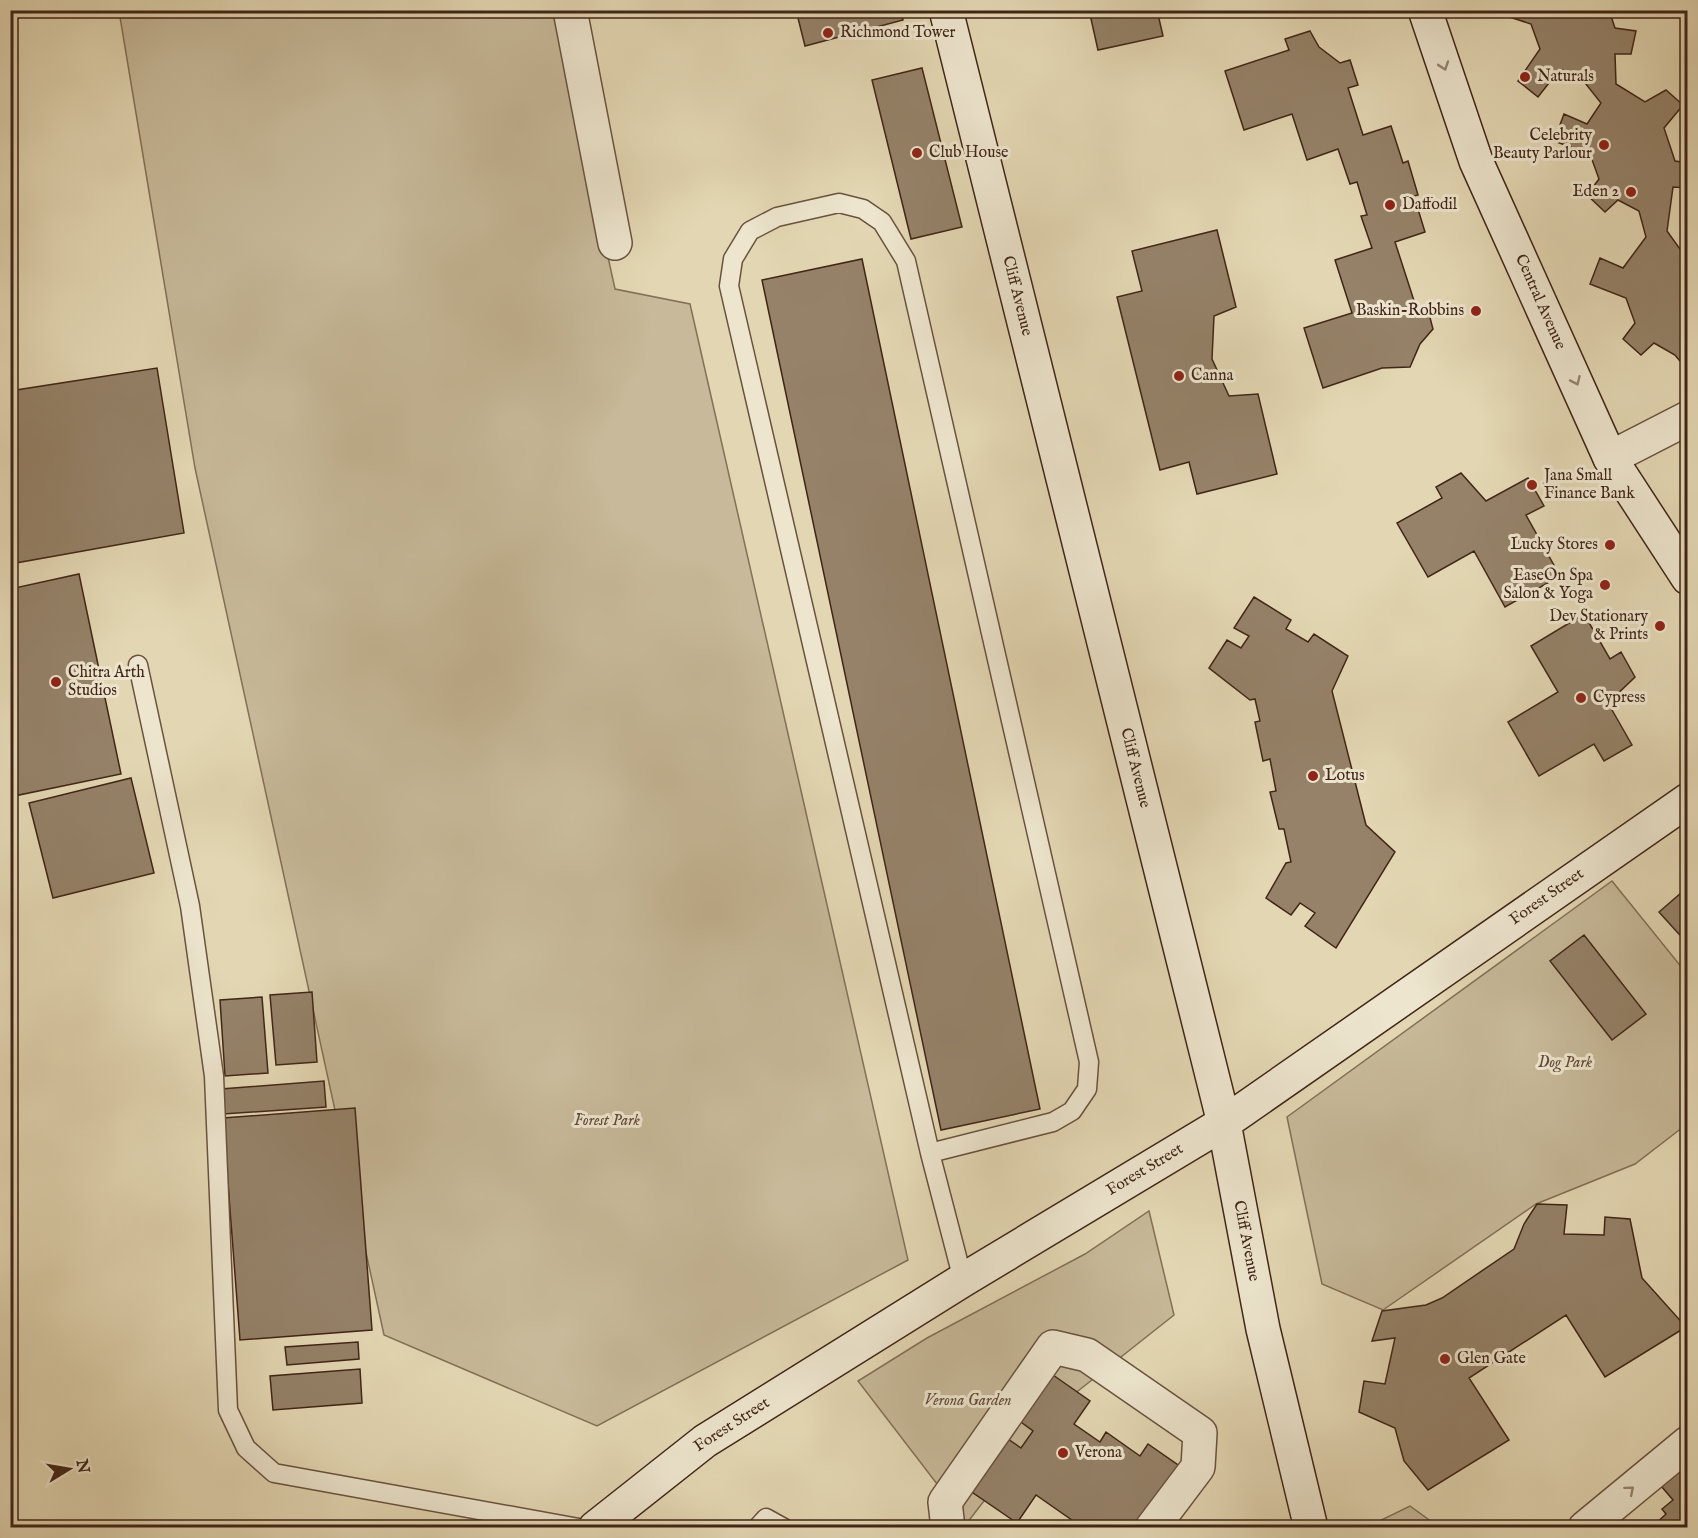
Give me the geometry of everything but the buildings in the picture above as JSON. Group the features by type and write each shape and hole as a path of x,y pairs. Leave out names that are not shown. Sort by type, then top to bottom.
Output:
{"street":[{"path":"570,10 615,243"},
{"name":"Cliff Avenue","path":"946,10 1224,1123 1263,1329 1311,1527"},
{"name":"Central Avenue","path":"1425,10 1476,160 1610,458 1688,578"},
{"path":"1610,458 1688,418"},
{"name":"Forest Street","path":"596,1527 705,1441 963,1280 1224,1123 1688,800"},
{"path":"948,1527 945,1502 1053,1347 1087,1355 1200,1433 1198,1467 1152,1527"},
{"path":"1585,1527 1688,1443"}],"lane":[{"path":"930,1153 1053,1122 1072,1111 1087,1089 1089,1062 906,261 882,222 863,209 839,203 777,217 750,231 733,259 729,286 930,1153 963,1280"},
{"path":"138,665 190,906 213,1065 228,1410 246,1448 274,1473 579,1527"},
{"path":"757,1527 766,1518 784,1527"}],"green space":[{"name":"Forest Park","path":"119,11 554,11 615,289 690,304 908,1260 597,1426 384,1335 195,468"},
{"name":"Dog Park","path":"1612,881 1687,974 1687,1124 1635,1164 1536,1204 1383,1310 1322,1284 1287,1117"},
{"name":"Verona Garden","path":"1149,1211 1174,1315 1054,1410 967,1523 858,1381 927,1338 1085,1254"},
{"path":"1410,1506 1439,1527 1367,1527"}],"place":[{"name":"Richmond Tower","path":"828,33"},
{"name":"Naturals","path":"1525,77"},
{"name":"Celebrity Beauty Parlour","path":"1604,145"},
{"name":"Club House","path":"917,153"},
{"name":"Eden 2","path":"1631,192"},
{"name":"Daffodil","path":"1390,205"},
{"name":"Baskin-Robbins","path":"1476,311"},
{"name":"Canna","path":"1179,376"},
{"name":"Jana Small Finance Bank","path":"1532,485"},
{"name":"Lucky Stores","path":"1610,545"},
{"name":"EaseOn Spa Salon & Yoga","path":"1605,585"},
{"name":"Dev Stationary & Prints","path":"1660,626"},
{"name":"Chitra Arth Studios","path":"56,682"},
{"name":"Cypress","path":"1581,698"},
{"name":"Lotus","path":"1313,776"},
{"name":"Glen Gate","path":"1445,1359"},
{"name":"Verona","path":"1063,1453"}]}
